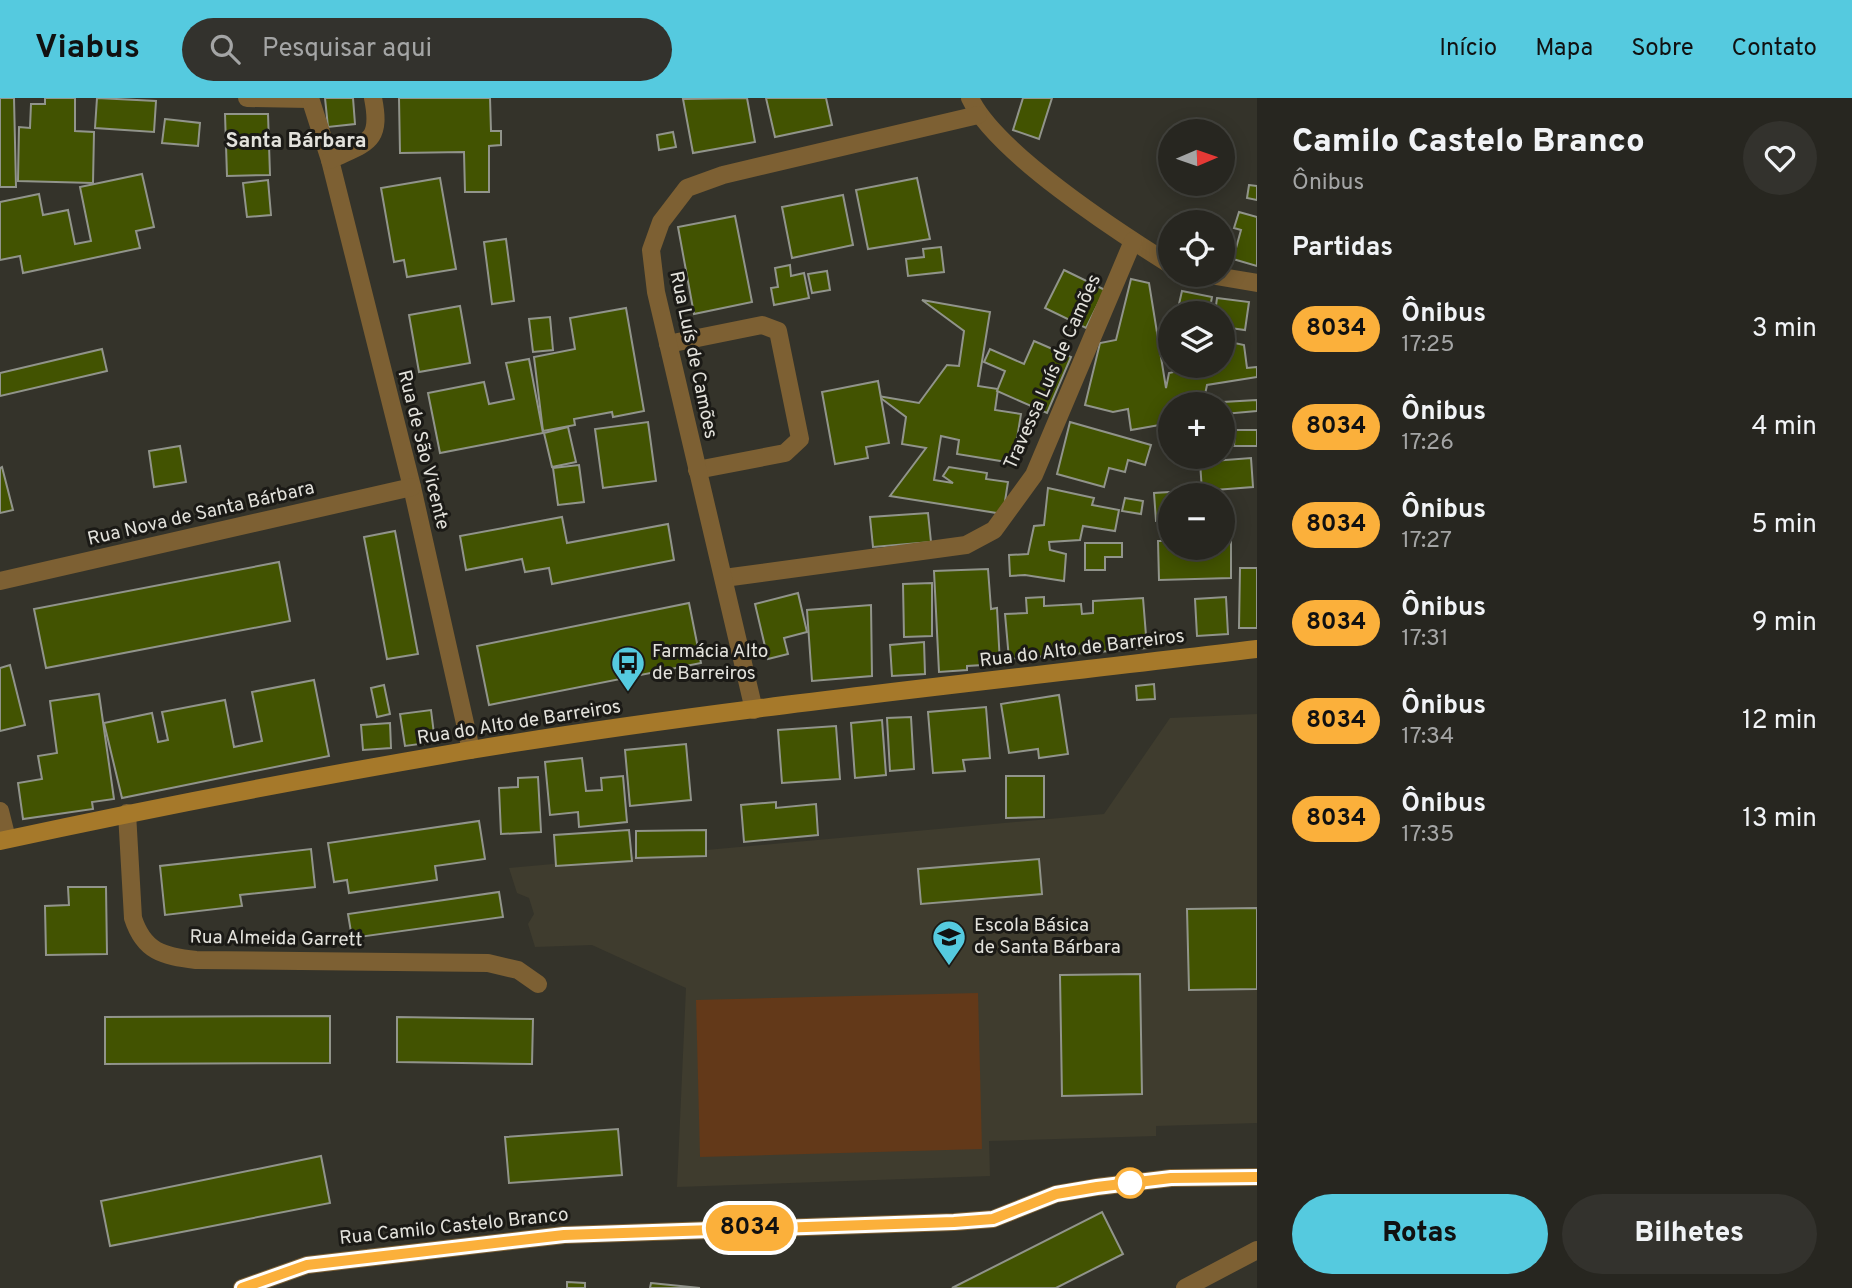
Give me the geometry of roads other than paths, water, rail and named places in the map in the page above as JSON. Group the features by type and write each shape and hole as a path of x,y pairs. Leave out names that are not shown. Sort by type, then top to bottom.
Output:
{"street":[{"path":"247,98 310,99"},
{"path":"330,160 369,141 376,132 378,122 373,98"},
{"path":"970,98 978,115 999,139 1133,241 1158,257"},
{"name":"Rua de São Vicente","path":"310,99 330,160 412,487 471,750"},
{"name":"Rua Luís de Camões","path":"754,710 656,292 651,250 661,222 687,188 723,175 978,115"},
{"name":"Travessa Luís de Camões","path":"723,579 966,545 994,530 1034,475 1133,241"},
{"path":"1235,279 1257,283"},
{"path":"668,344 762,325 778,331 800,439 785,453 696,470"},
{"name":"Rua Nova de Santa Bárbara","path":"0,582 412,487"},
{"name":"Rua do Alto de Barreiros","path":"3,840 127,813 471,750 754,710 1257,649"},
{"path":"0,811 3,840"},
{"name":"Rua Almeida Garrett","path":"127,813 133,918 138,935 160,953 196,960 488,963 518,970 538,984"},
{"name":"Rua Camilo Castelo Branco","path":"242,1288 307,1265 564,1235 993,1219 1056,1194 1097,1187 1171,1178 1257,1177"},
{"path":"1185,1288 1257,1250"}],"place":[{"name":"Farmácia Alto de Barreiros","path":"628,693"},
{"name":"Escola Básica de Santa Bárbara","path":"949,967"}],"district":[{"name":"Santa Bárbara","path":"296,141"}]}
